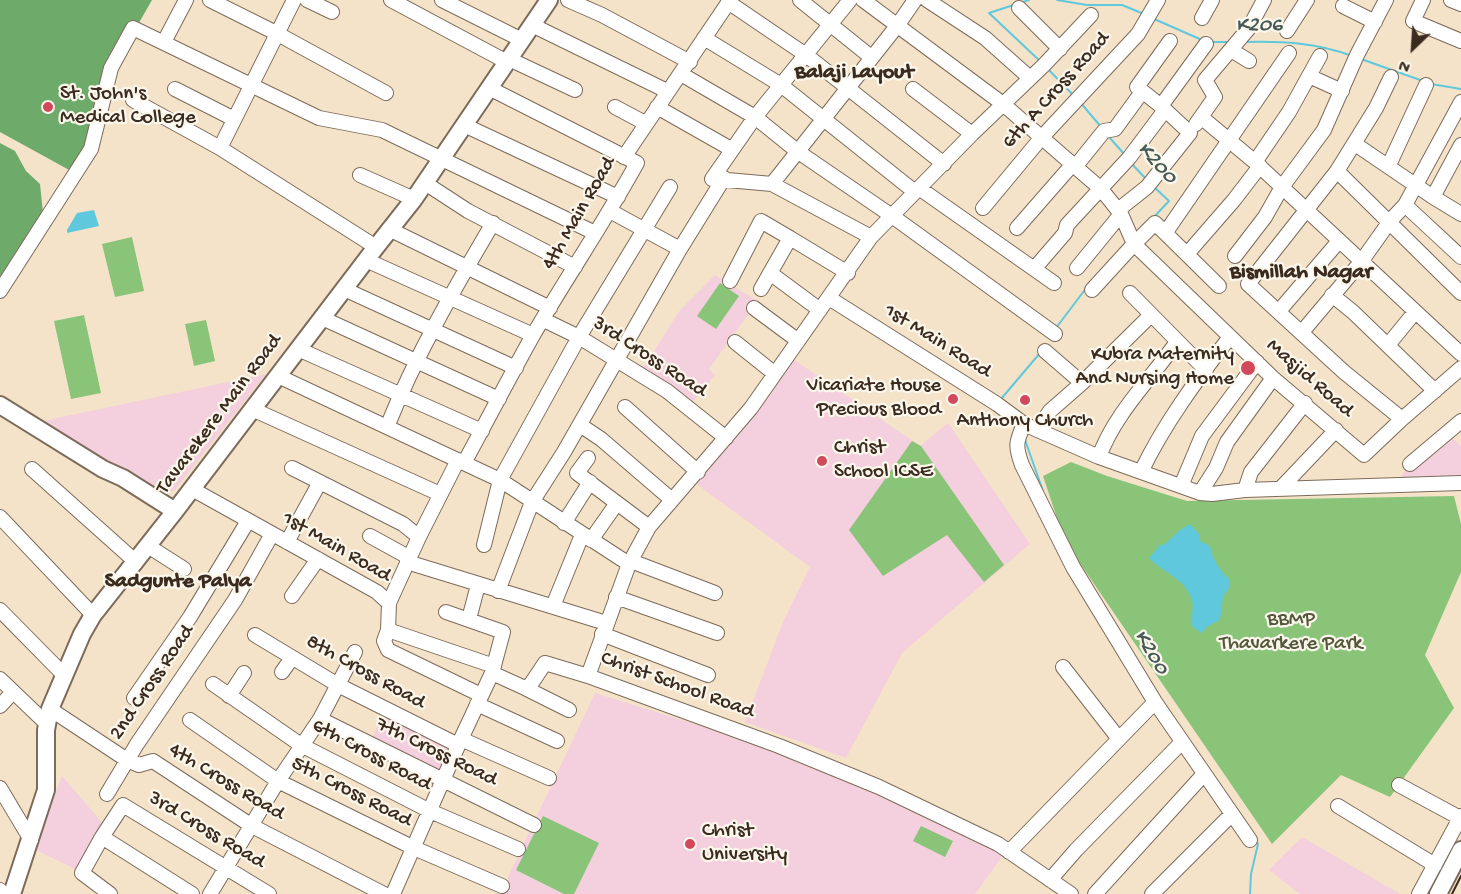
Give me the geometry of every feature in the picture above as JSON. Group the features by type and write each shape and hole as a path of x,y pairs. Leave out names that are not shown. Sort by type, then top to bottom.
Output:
{"main road":[{"name":"Tavarekere Main Road","path":"12,894 46,790 48,716 63,674 93,615 414,199 549,0"},
{"path":"0,405 108,472 123,478 173,514"},
{"path":"1438,894 1461,850"}],"street":[{"path":"164,42 186,0"},
{"path":"210,0 386,93"},
{"path":"220,148 294,0"},
{"path":"307,0 332,12"},
{"path":"391,0 508,61 575,90"},
{"path":"442,0 522,40"},
{"path":"568,0 598,6 690,62"},
{"path":"800,0 872,57"},
{"path":"850,0 755,117 712,179 724,178 772,184 872,237"},
{"path":"863,0 1003,104 1101,189 1120,212 1131,232 1134,244"},
{"path":"772,184 915,0"},
{"path":"927,0 985,38 1030,78"},
{"name":"6th A Cross Road","path":"983,208 1042,137 1138,34 1158,0"},
{"path":"1202,18 1212,0"},
{"path":"1077,268 1120,212 1147,187 1190,133 1215,97 1205,80 1249,28 1264,0"},
{"path":"1287,31 1307,0"},
{"path":"1235,256 1265,217 1282,187 1324,130 1356,58 1386,0"},
{"path":"1451,0 1461,4"},
{"path":"729,1 806,55 944,164"},
{"name":"4th Main Road","path":"389,603 440,494 482,431 533,335 610,211 636,163 624,157 729,1"},
{"path":"1420,1 1413,21 1461,41"},
{"path":"1343,6 1375,22"},
{"path":"1018,8 1060,49"},
{"path":"588,676 616,597 630,563 649,527 726,438 775,374 872,237 972,134 1060,49 1091,15"},
{"path":"532,25 667,92"},
{"path":"0,291 91,149 111,68 133,28 319,118 382,130 595,233"},
{"path":"704,38 781,85 917,190 1054,283"},
{"path":"1170,41 1137,87 1190,133"},
{"path":"1034,269 1065,233 1066,225 1129,158 1206,44"},
{"path":"1231,50 1249,62"},
{"path":"1166,232 1289,53"},
{"path":"1187,254 1234,200 1258,164 1320,56"},
{"path":"681,74 755,117 797,151 892,216 1055,334"},
{"path":"1309,76 1342,91"},
{"path":"1391,77 1376,108 1337,171 1248,284 1344,372 1402,418"},
{"path":"1389,165 1426,86"},
{"path":"489,88 624,157"},
{"path":"175,89 234,119"},
{"path":"913,89 972,134"},
{"path":"1017,228 1104,131 1115,129 1142,92"},
{"path":"133,100 220,148 371,254 449,298 533,335"},
{"path":"1302,332 1405,205 1461,102"},
{"path":"615,107 645,123"},
{"path":"657,107 731,149"},
{"path":"1201,117 1258,164 1461,354"},
{"path":"464,125 618,197"},
{"path":"1355,144 1461,214"},
{"path":"1432,197 1461,145"},
{"path":"1337,171 1461,293"},
{"path":"360,175 414,199"},
{"path":"498,591 532,502 580,425 680,249 724,178"},
{"path":"425,183 460,206 575,267"},
{"path":"484,545 500,480 579,337 670,187"},
{"path":"1405,205 1461,257"},
{"path":"610,211 680,249"},
{"path":"730,281 761,221 848,273"},
{"path":"387,427 415,361 493,223"},
{"path":"1092,290 1155,223 1219,286"},
{"name":"3rd Cross Road","path":"389,229 467,267 547,314 616,361 668,391 726,438"},
{"path":"761,289 790,238"},
{"path":"1279,311 1339,241"},
{"name":"Masjid Road","path":"1134,244 1273,378 1364,455 1402,418 1461,368"},
{"path":"770,273 820,310"},
{"path":"344,289 516,368"},
{"path":"1130,293 1206,370"},
{"path":"1332,296 1436,391"},
{"name":"1st Main Road","path":"829,298 1024,424 1099,457 1200,493 1461,483"},
{"path":"754,308 797,340"},
{"path":"1388,345 1415,312"},
{"path":"1037,430 1050,411 1151,315"},
{"path":"321,318 499,399"},
{"path":"1141,472 1161,435 1230,337"},
{"path":"735,342 775,374"},
{"path":"1099,457 1115,424 1177,342"},
{"path":"298,349 482,431"},
{"path":"1045,351 1082,383"},
{"path":"1181,486 1202,436 1257,362"},
{"path":"278,376 500,480 586,538 630,563 716,594"},
{"path":"1200,493 1216,468 1227,442 1273,378"},
{"path":"1245,490 1251,472 1305,403"},
{"path":"625,407 698,472"},
{"path":"252,409 440,494"},
{"path":"1410,464 1461,421"},
{"path":"1024,424 1016,442 1022,465 1073,567 1155,702 1250,840"},
{"path":"580,425 601,439 672,500"},
{"path":"1280,489 1336,430"},
{"path":"588,458 577,473 649,527"},
{"path":"292,468 403,524 419,537"},
{"path":"32,469 136,562"},
{"path":"287,542 320,482"},
{"path":"564,523 590,482"},
{"name":"1st Main Road","path":"192,489 377,592 389,603 388,630 384,641 388,650 479,699"},
{"path":"553,606 586,538 617,503"},
{"path":"0,517 93,615"},
{"path":"134,698 190,617 248,521"},
{"name":"2nd Cross Road","path":"107,794 127,760 235,600 272,534"},
{"path":"370,536 408,560 478,585 553,606 708,675"},
{"path":"148,546 184,569"},
{"path":"292,596 318,559"},
{"path":"469,619 478,585"},
{"path":"616,597 717,633"},
{"path":"0,610 63,674"},
{"path":"393,894 507,636 469,619 446,612"},
{"path":"388,630 493,669 569,710"},
{"name":"8th Cross Road","path":"255,635 338,685 459,742 549,778"},
{"path":"210,894 278,781 320,719 355,652"},
{"path":"282,672 292,658"},
{"name":"Christ School Road","path":"525,688 531,684 545,663 588,676 779,746 879,787 998,844 1071,894"},
{"path":"1064,667 1119,739"},
{"path":"229,696 244,673"},
{"name":"4th Cross Road","path":"0,679 13,692 48,716 127,760 139,765 153,761 252,826 384,894"},
{"name":"6th Cross Road","path":"213,684 301,745 430,811 518,849"},
{"path":"0,706 13,692"},
{"path":"479,699 557,741"},
{"path":"1009,852 1155,702"},
{"name":"7th Cross Road","path":"320,719 534,825"},
{"name":"5th Cross Road","path":"190,720 278,781 414,848 502,886"},
{"path":"1050,880 1076,850 1182,742"},
{"path":"1095,894 1204,774"},
{"path":"1399,785 1461,817 1419,894"},
{"path":"0,788 31,840"},
{"name":"3rd Cross Road","path":"102,837 123,805 269,894"},
{"path":"1338,806 1435,865"},
{"path":"1152,894 1232,814"},
{"path":"110,894 82,873 102,837 192,894"}],"shaded area":[{"path":"715,275 758,301 709,369 715,375 690,405 642,370 680,310"},
{"path":"790,357 920,446 948,423 1030,544 902,653 846,758 745,722 783,622 810,567 695,483"},
{"path":"266,374 175,490 156,496 43,421"},
{"path":"1448,433 1461,446 1461,475 1400,481 1404,471"},
{"name":"Christ University","path":"595,693 743,739 881,793 1004,854 975,894 500,894"},
{"path":"384,712 452,745 437,775 370,742"},
{"path":"62,776 105,826 80,873 34,849"},
{"path":"1302,837 1400,894 1300,894 1269,870"}],"green space":[{"name":"St. John's Medical College","path":"0,0 152,0 136,28 129,24 87,147 71,171 0,132"},
{"path":"0,143 15,151 26,171 40,184 43,213 0,277"},
{"path":"132,237 144,291 115,297 102,244"},
{"path":"720,283 739,296 716,329 697,316"},
{"path":"84,315 101,393 71,399 54,321"},
{"path":"206,320 215,361 194,366 185,324"},
{"path":"912,441 921,446 1004,565 984,582 947,535 883,576 849,530"},
{"name":"BBMP Thavarkere Park","path":"1071,462 1187,501 1454,496 1461,524 1461,572 1425,655 1454,708 1390,797 1341,775 1272,844 1077,559 1058,521 1043,476"},
{"path":"543,816 599,843 574,894 564,894 516,870"},
{"path":"921,826 953,841 945,857 913,841"}],"water":[{"path":"94,210 99,226 67,233 77,213"},
{"path":"1190,524 1199,534 1200,541 1210,546 1217,564 1230,580 1230,586 1223,597 1220,620 1208,626 1201,633 1191,625 1193,603 1185,587 1149,558 1161,544 1164,545"}],"waterway":[{"name":"K200","path":"1029,0 989,13 1041,62"},
{"name":"K206","path":"1057,0 1087,5 1122,5 1144,14"},
{"name":"K206","path":"1152,18 1202,40"},
{"name":"K206","path":"1210,42 1231,42"},
{"name":"K206","path":"1246,42 1300,44 1326,48 1352,56"},
{"name":"K206","path":"1361,59 1423,81"},
{"name":"K200","path":"1047,68 1074,96"},
{"name":"K206","path":"1431,84 1461,89"},
{"name":"K200","path":"1080,102 1102,128"},
{"name":"K200","path":"1109,137 1125,155"},
{"name":"K200","path":"1130,162 1147,180"},
{"name":"K200","path":"1153,186 1169,201 1153,218"},
{"name":"K200","path":"1056,328 1087,287"},
{"name":"K200","path":"1001,399 1040,353"},
{"name":"K200","path":"1024,437 1043,491"},
{"name":"K200","path":"1250,894 1251,874 1258,844 1255,839"}],"railway":[{"path":"1452,894 1461,876"}],"place":[{"name":"St. John's Medical College","path":"48,107"},
{"name":"Kubra Maternity And Nursing Home","path":"1248,368"},
{"name":"Vicariate House Precious Blood","path":"953,399"},
{"name":"Anthony Church","path":"1025,400"},
{"name":"Christ School ICSE","path":"822,461"},
{"name":"Christ University","path":"690,844"}],"district":[{"name":"Balaji Layout","path":"854,74"},
{"name":"Bismillah Nagar","path":"1301,274"},
{"name":"Sadgunte Palya","path":"178,583"}]}
